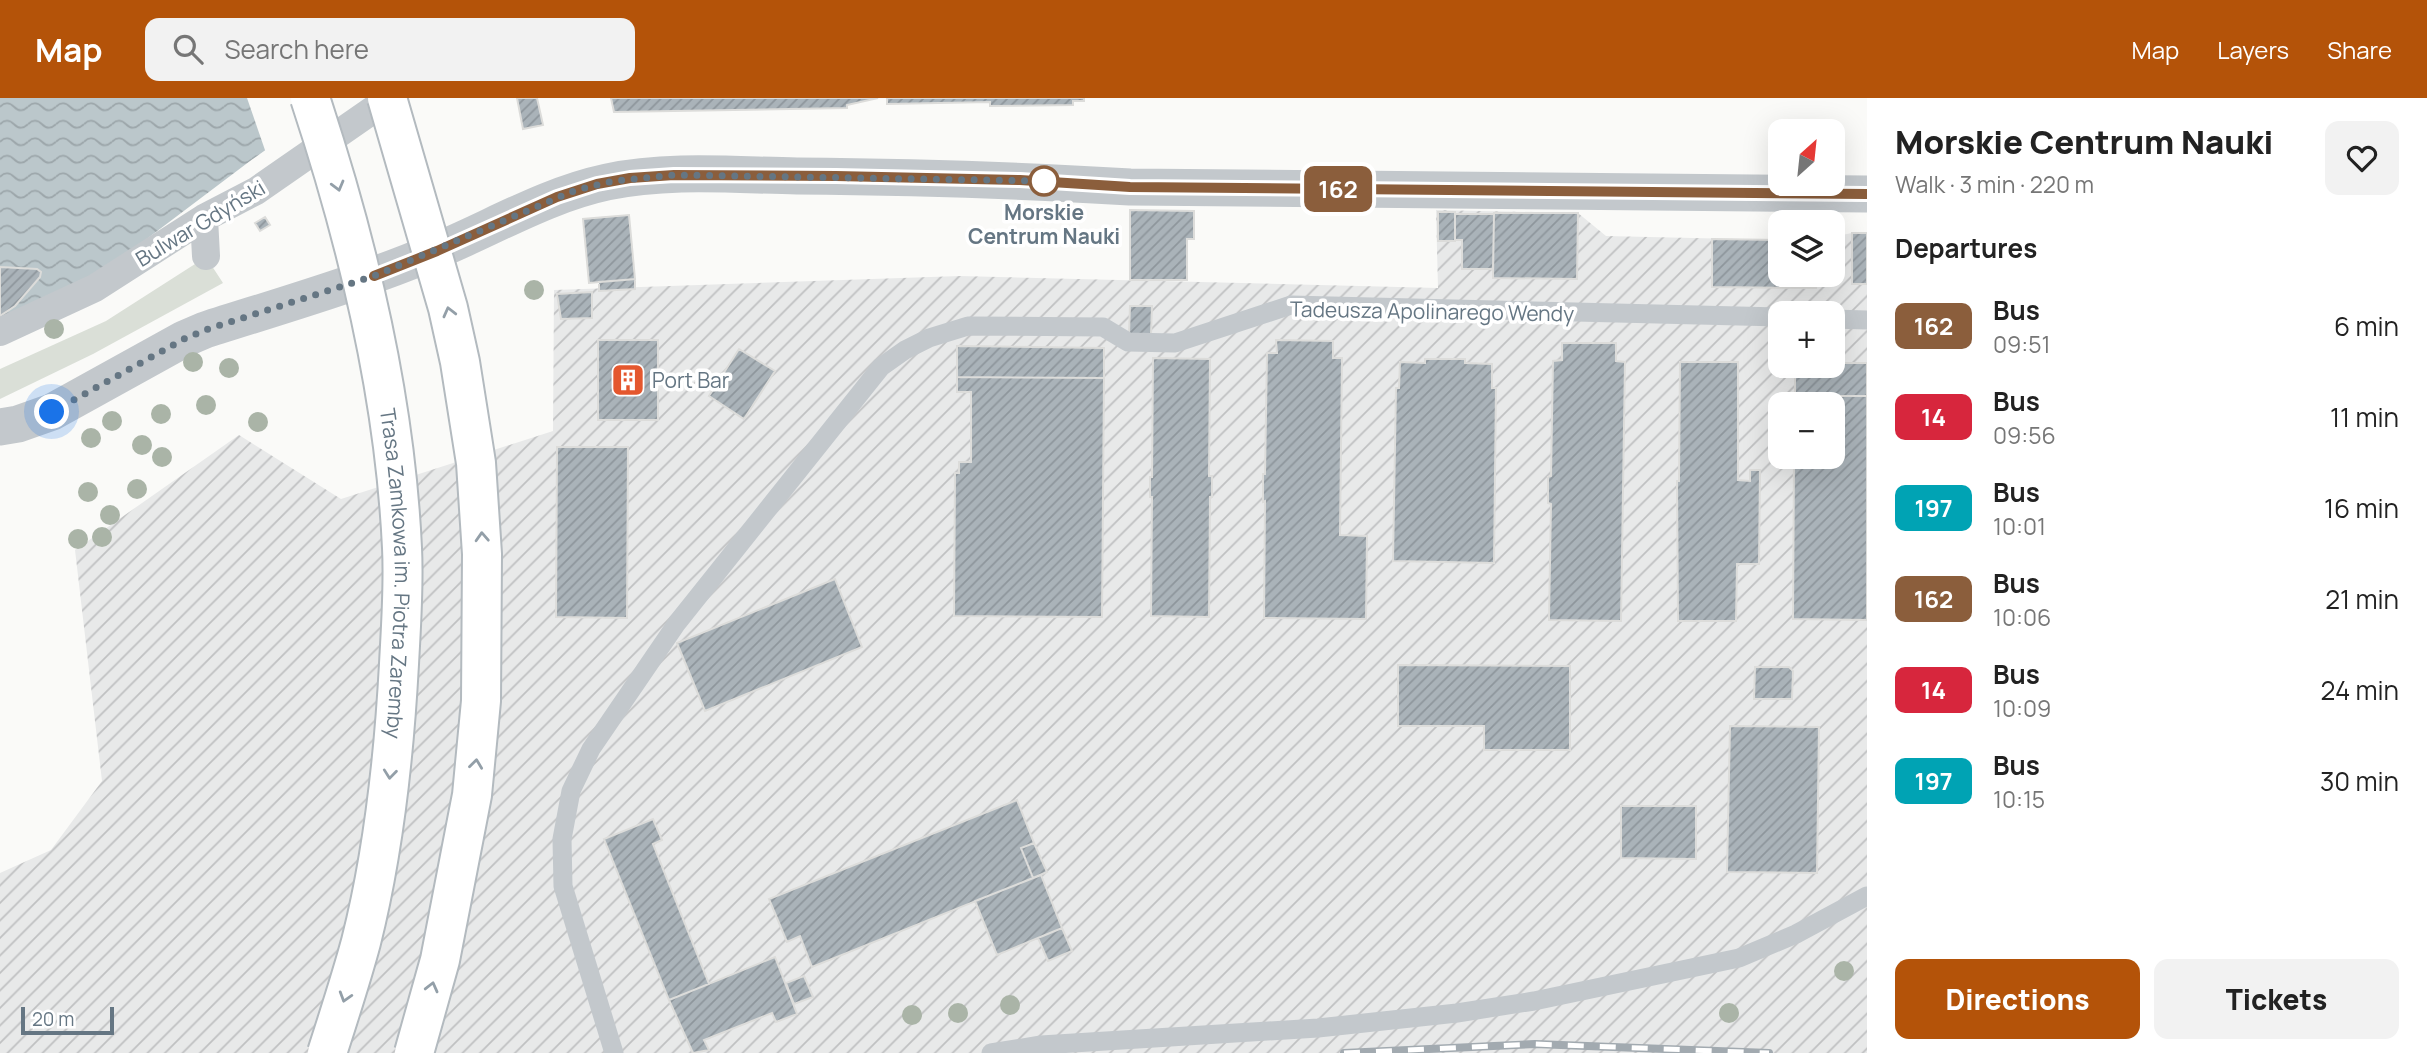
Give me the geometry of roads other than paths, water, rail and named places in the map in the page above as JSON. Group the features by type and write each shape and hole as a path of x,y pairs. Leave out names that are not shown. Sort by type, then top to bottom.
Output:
{"main road":[{"name":"Trasa Zamkowa im. Piotra Zaremby","path":"310,98 333,170 370,312 394,459 402,550 396,710 386,805 361,940 327,1053"},
{"path":"388,98 448,308 460,362 476,463 482,554 481,688 473,784 442,947 414,1053"}],"street":[{"name":"Bulwar Gdyński","path":"0,332 95,288 204,218 256,191 388,98"},
{"path":"0,427 52,412 205,330 374,276 557,197 597,184 651,176 1020,180 1130,187 1867,194"},
{"path":"204,218 206,256"}],"lane":[{"name":"Tadeusza Apolinarego Wendy","path":"614,1053 563,886 562,839 571,791 592,749 677,623 881,368 905,350 929,338 968,326 1103,327 1128,342 1175,343 1292,305 1768,317"},
{"path":"1845,319 1867,320"},
{"path":"991,1053 1041,1045 1318,1027 1457,1013 1534,1001 1739,958 1796,934 1867,896"}],"water":[{"path":"0,98 338,98 91,281 0,323"}],"railway":[{"path":"1344,1053 1535,1044 1769,1053"}],"place":[{"name":"Morskie Centrum Nauki","path":"1044,181"},
{"name":"Port Bar","path":"628,380"}]}
